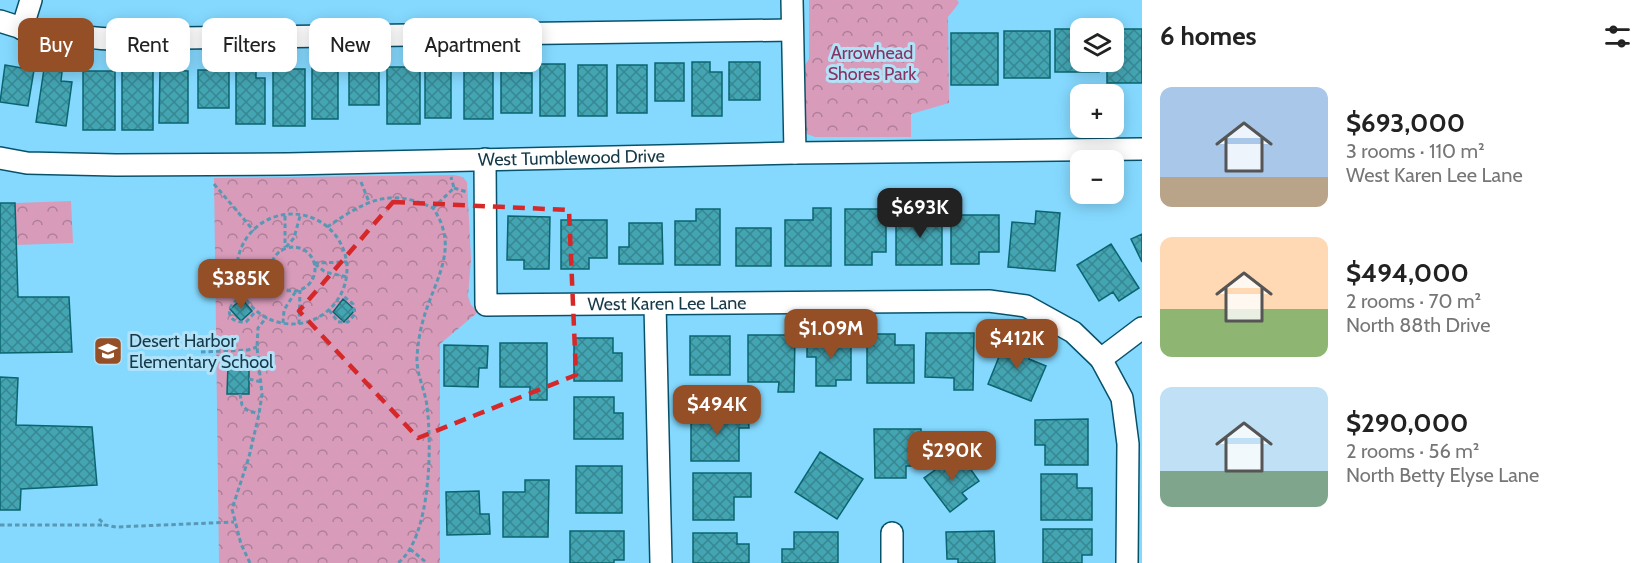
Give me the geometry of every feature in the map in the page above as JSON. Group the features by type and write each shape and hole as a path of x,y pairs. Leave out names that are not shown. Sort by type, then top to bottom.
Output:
{"street":[{"path":"25,18 31,0"},
{"path":"792,0 795,153"},
{"path":"0,21 18,28"},
{"path":"94,38 792,30"},
{"name":"West Tumblewood Drive","path":"0,158 27,163 199,165 795,153 1142,149"},
{"name":"West Karen Lee Lane","path":"485,159 486,305 989,301 1026,306 1073,332 1101,359 1122,398 1128,444 1127,563"},
{"path":"655,304 661,563"},
{"path":"1101,359 1142,327"},
{"path":"892,532 892,563"}],"path":[{"path":"434,208 454,188 449,160"},
{"path":"199,165 254,231"},
{"path":"327,227 369,202 381,199 413,198 434,208 444,230 443,264 418,337 416,361 427,404 429,460 422,519 415,541 398,563"},
{"path":"285,216 285,249"},
{"path":"285,216 314,219 327,227 338,239 347,262 347,277 341,294 329,310 314,320 299,324 282,323 266,318 256,311 245,297 238,278 238,263 244,244 254,231 270,219 285,216"},
{"path":"270,272 277,254 285,249 294,238 300,216"},
{"path":"285,249 298,248 305,251 325,272 347,277"},
{"path":"314,263 347,262"},
{"path":"238,263 264,267 270,272 278,286 283,289 298,290"},
{"path":"282,323 284,310 298,290 309,284 313,278 314,263"},
{"path":"238,278 270,272"},
{"path":"298,290 299,324"},
{"path":"329,310 335,319 342,323 348,322 355,314 353,304 341,294"},
{"path":"245,297 233,302 230,307 229,313 233,320 238,323 246,322 256,311"},
{"path":"250,563 241,544 232,509 249,457 259,414 262,381 257,347 258,328 266,318"},
{"path":"201,352 257,347"},
{"path":"241,350 241,364"},
{"path":"249,379 262,381"},
{"path":"240,394 242,405 247,410 259,414"},
{"path":"99,519 105,525"},
{"path":"0,525 105,525 116,527 234,522"},
{"path":"410,549 427,563"}],"highlighted area":[{"path":"393,202 569,210 576,375 418,438 299,311"}],"green space":[{"name":"Arrowhead Shores Park","path":"809,0 957,0 959,3 948,17 949,103 911,114 911,137 815,137 807,134 803,127 802,70 809,59"},
{"path":"454,175 463,177 467,182 471,259 468,296 471,305 478,312 440,344 440,563 219,563 214,178"},
{"path":"71,201 73,243 16,245 15,203"}],"building":[{"path":"1055,29 1070,29 1070,72 1055,72"},
{"path":"1124,29 1142,29 1142,83 1107,83 1107,72 1124,72"},
{"path":"1004,31 1050,31 1050,78 1004,78"},
{"path":"951,33 998,33 998,85 951,85"},
{"path":"692,62 710,62 710,72 722,72 722,116 692,116"},
{"path":"729,62 760,62 760,100 729,100"},
{"path":"655,63 684,63 684,101 655,101"},
{"path":"542,64 565,64 565,116 540,116"},
{"path":"5,65 18,67 18,72 34,72 28,106 0,102"},
{"path":"578,65 607,65 607,116 578,116"},
{"path":"617,65 647,65 647,113 617,113"},
{"path":"391,67 403,67 403,72 420,72 420,124 387,124 387,72 391,72"},
{"path":"297,69 305,69 305,126 273,126 273,72 297,72"},
{"path":"198,70 229,72 229,108 198,108"},
{"path":"44,72 62,72 61,81 72,82 66,126 36,122"},
{"path":"83,72 115,72 115,130 83,130"},
{"path":"122,72 153,72 153,130 122,130"},
{"path":"160,72 188,72 188,123 159,123"},
{"path":"236,72 256,72 256,78 265,78 265,124 236,124"},
{"path":"312,72 338,72 338,119 312,119"},
{"path":"349,72 379,72 379,105 349,105"},
{"path":"425,72 451,72 451,118 425,118"},
{"path":"464,72 493,72 493,119 464,119"},
{"path":"501,72 532,73 532,113 501,113"},
{"path":"0,203 15,203 18,297 69,297 72,352 0,353"},
{"path":"924,206 942,206 942,265 896,265 896,219 924,219"},
{"path":"813,208 831,208 831,266 785,266 785,220 813,220"},
{"path":"696,209 720,209 720,265 675,265 675,221 696,221"},
{"path":"845,209 886,209 886,252 872,252 872,265 845,265"},
{"path":"1036,211 1060,213 1055,271 1008,267 1012,222 1035,224"},
{"path":"951,215 999,215 999,252 979,252 979,264 951,264"},
{"path":"508,216 550,217 549,269 524,269 524,260 507,260"},
{"path":"561,220 607,220 607,258 589,258 589,269 561,269"},
{"path":"629,223 662,223 663,264 619,264 619,247 629,247"},
{"path":"736,228 771,228 771,266 736,266"},
{"path":"1142,234 1142,262 1131,239"},
{"path":"1111,244 1139,288 1119,301 1113,292 1099,301 1077,265"},
{"path":"242,299 252,311 241,321 230,309"},
{"path":"343,299 355,310 344,322 333,312"},
{"path":"926,333 974,333 973,390 954,390 954,378 925,377"},
{"path":"867,334 895,334 895,345 914,345 914,383 867,383"},
{"path":"748,335 795,335 794,392 778,392 779,382 748,382"},
{"path":"690,336 730,336 730,375 690,375"},
{"path":"1007,337 1034,348 1029,359 1046,366 1031,401 988,384"},
{"path":"574,338 613,338 613,353 622,353 622,381 574,381"},
{"path":"807,338 851,338 851,380 836,380 836,386 816,386 816,357 807,357"},
{"path":"500,343 547,343 547,400 530,400 530,387 500,387"},
{"path":"444,345 488,346 487,368 479,368 478,387 444,386"},
{"path":"249,364 249,394 227,394 228,365"},
{"path":"0,377 18,378 16,425 92,427 97,485 21,489 20,510 0,510"},
{"path":"574,397 614,397 614,413 623,413 623,439 574,439"},
{"path":"691,413 748,413 749,428 739,428 739,461 691,461"},
{"path":"1088,419 1088,465 1045,465 1045,445 1035,445 1035,420"},
{"path":"874,429 921,429 921,466 906,466 906,478 875,478"},
{"path":"820,452 863,479 837,519 795,492"},
{"path":"959,453 979,481 962,493 967,499 950,512 924,478"},
{"path":"576,466 622,466 622,513 576,513"},
{"path":"693,473 751,473 751,497 734,497 734,520 693,520"},
{"path":"1041,474 1077,474 1077,488 1092,488 1092,520 1041,520"},
{"path":"525,480 549,480 548,537 503,537 503,492 525,492"},
{"path":"479,491 480,514 489,514 490,534 447,535 446,492"},
{"path":"1043,529 1092,529 1092,555 1082,555 1082,563 1043,563"},
{"path":"570,531 624,531 624,560 614,560 614,563 570,563"},
{"path":"994,531 995,563 958,563 958,559 947,559 946,532"},
{"path":"794,532 838,532 838,563 782,563 782,549 794,549"},
{"path":"693,533 737,533 737,544 749,544 749,563 693,563"}],"place":[{"name":"Desert Harbor Elementary School","path":"108,351"}]}
